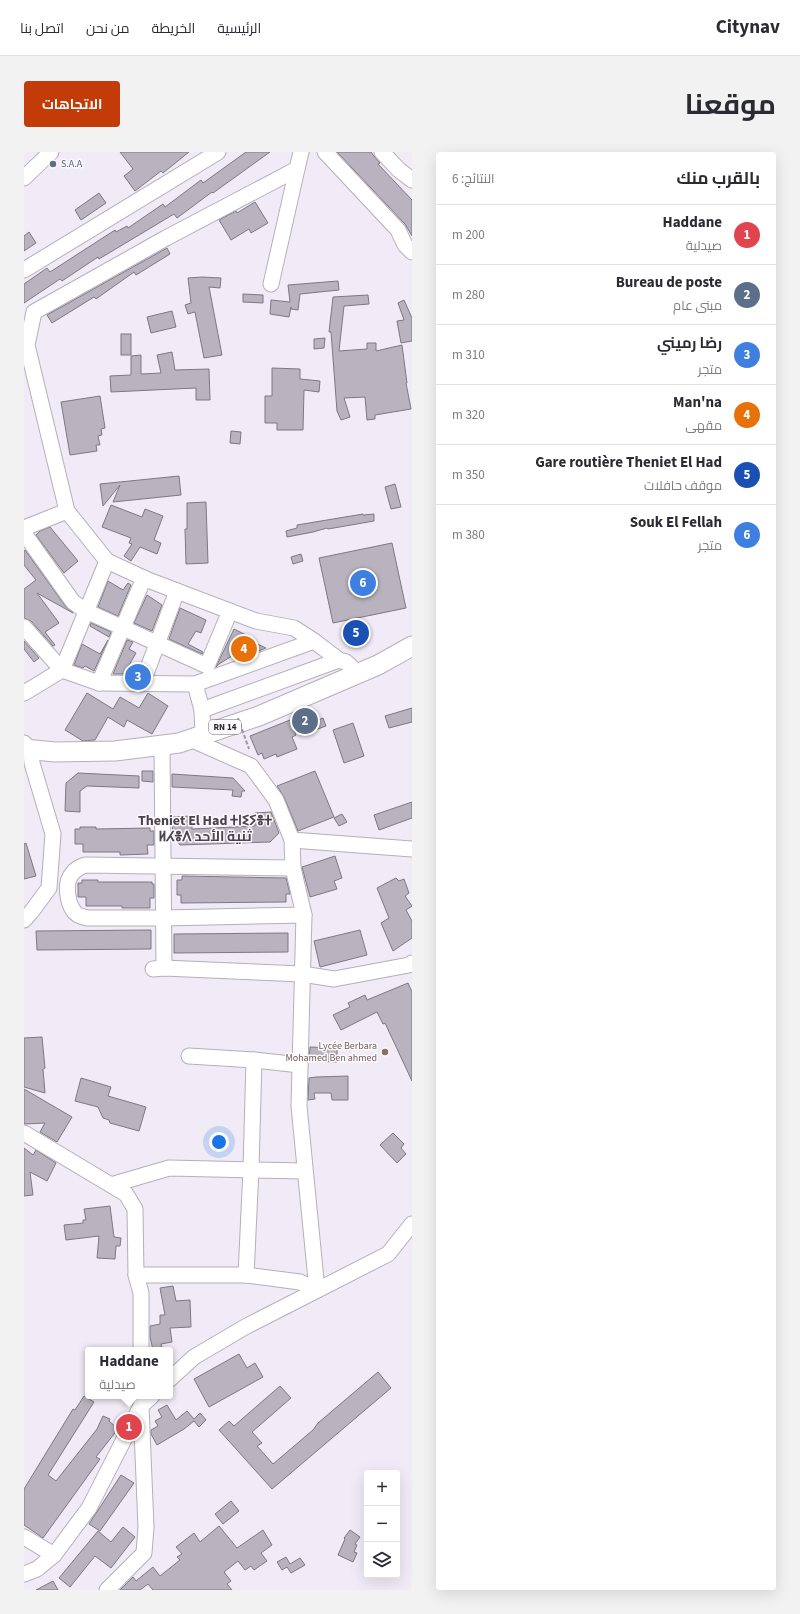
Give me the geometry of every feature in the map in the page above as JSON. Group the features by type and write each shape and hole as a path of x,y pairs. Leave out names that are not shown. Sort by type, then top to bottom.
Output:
{"main road":[{"name":"RN 14","path":"27,756 55,752 115,751 180,743 259,716 378,665 412,646"}],"street":[{"path":"24,178 51,152"},
{"path":"24,270 218,152"},
{"path":"271,284 301,152"},
{"path":"325,152 398,230 405,245 412,252"},
{"path":"382,152 399,170 412,180"},
{"path":"297,169 166,238 34,312 26,345 67,511 107,561 144,578 256,621 294,628 339,660 346,662 358,673"},
{"path":"24,528 67,511"},
{"path":"24,533 73,602 86,611 207,666 230,611"},
{"path":"24,694 62,670 107,561"},
{"path":"99,683 144,578"},
{"path":"142,684 177,591"},
{"path":"24,628 62,670 99,683 195,684 314,641"},
{"path":"202,710 339,660"},
{"path":"195,684 202,710 196,737 251,766 276,800 292,840 293,868 304,915 299,1106 304,1171 317,1290"},
{"path":"162,745 164,918 159,968 302,974 334,979 409,965 412,963"},
{"path":"24,920 49,888 53,834 27,756"},
{"path":"292,840 412,849"},
{"path":"293,868 85,865 76,869 68,880 68,900 71,908 78,915 87,918 304,915"},
{"path":"189,1056 254,1060 300,1065"},
{"path":"246,1275 254,1060"},
{"path":"24,1133 126,1194 135,1209 136,1275 140,1293 141,1347"},
{"path":"110,1185 169,1168 304,1171"},
{"path":"173,1376 194,1357 245,1327 388,1254 412,1224"},
{"path":"136,1275 246,1275 300,1282 317,1290"},
{"path":"24,1574 37,1569 54,1555 89,1508 145,1399"},
{"path":"107,1590 144,1554 146,1527 145,1399"},
{"path":"24,1538 54,1555"}],"path":[{"path":"238,718 249,749"}],"building":[{"path":"120,152 189,152 163,173 161,171 135,191 124,176 133,169"},
{"path":"246,152 270,152 177,218 174,214 99,259 98,257 62,281 60,279 24,303 24,284 47,268 50,272 115,230 116,232 127,226 128,228 163,204 165,207 201,180 203,183"},
{"path":"337,152 371,152 380,163 378,164 412,200 412,236 405,224"},
{"path":"99,193 106,203 81,220 75,210"},
{"path":"255,202 268,223 251,233 249,229 231,240 219,220 236,211 237,213"},
{"path":"29,232 36,243 24,251 24,236"},
{"path":"167,248 170,254 136,275 134,272 96,299 94,297 52,323 47,315"},
{"path":"188,278 221,278 220,288 209,287 222,355 204,358 195,312 188,314 185,305 191,303"},
{"path":"338,281 339,290 300,294 298,310 291,309 291,307 289,317 270,314 271,300 290,302 288,285"},
{"path":"243,294 263,295 263,303 243,302"},
{"path":"368,295 369,304 344,306 339,351 367,349 367,343 376,343 376,351 402,345 406,383 411,409 375,415 375,419 367,420 365,397 344,398 350,417 341,420 337,411 331,332 329,332 333,297"},
{"path":"404,300 412,318 412,341 401,343 397,321 404,320 398,303"},
{"path":"172,311 176,327 151,333 147,317"},
{"path":"121,334 131,334 131,355 121,355"},
{"path":"325,338 324,348 314,349 314,339"},
{"path":"172,352 175,370 209,369 210,400 196,400 196,388 111,392 110,376 131,375 131,356 141,355 141,374 161,373 157,355"},
{"path":"272,368 300,369 300,379 320,381 319,392 304,390 303,430 277,430 277,423 265,423 265,396 272,396"},
{"path":"100,396 105,428 101,429 102,435 98,436 100,445 96,445 97,451 70,455 61,402"},
{"path":"231,431 241,432 240,444 230,443"},
{"path":"179,476 181,495 113,502 120,485 103,506 100,484"},
{"path":"395,484 401,507 391,509 385,487"},
{"path":"206,502 208,563 186,564 185,529 187,529 187,503"},
{"path":"111,505 142,517 145,509 163,516 154,540 161,543 157,554 140,547 131,561 124,556 132,544 129,543 131,538 102,527"},
{"path":"363,514 374,514 374,521 327,528 287,537 286,531 297,528 297,525"},
{"path":"50,527 78,561 64,573 36,535 40,531"},
{"path":"392,543 406,608 333,623 319,558"},
{"path":"25,550 66,607 73,613 37,593 59,623 45,632 55,645 53,646 31,621 24,618 24,589 36,580 24,565"},
{"path":"301,554 303,561 293,564 291,557"},
{"path":"108,581 123,590 128,583 131,585 118,616 98,607"},
{"path":"147,595 162,605 152,631 134,623"},
{"path":"180,608 206,620 201,633 196,631 188,644 203,652 202,654 169,639"},
{"path":"91,623 111,632 109,637 90,626"},
{"path":"234,629 250,637 253,642 266,648 238,659 232,656 216,667"},
{"path":"108,640 94,671 85,666 83,668 74,665 82,644 100,654"},
{"path":"127,640 133,642 129,649 136,653 124,674 113,674"},
{"path":"24,641 39,658 34,662 24,649"},
{"path":"87,693 113,709 120,697 139,708 148,693 168,706 152,734 127,720 124,727 108,717 95,740 83,741 65,730"},
{"path":"412,708 412,722 389,728 385,716"},
{"path":"323,718 326,726 315,730 312,723"},
{"path":"290,720 296,735 292,737 297,749 277,757 276,754 264,759 262,753 258,755 250,736"},
{"path":"353,723 364,756 344,763 333,730"},
{"path":"142,771 153,771 153,782 142,781"},
{"path":"315,771 334,817 298,831 284,797 277,786"},
{"path":"78,773 139,776 139,788 87,786 80,791 80,812 65,811 66,783"},
{"path":"172,774 233,778 245,791 242,791 241,797 232,796 233,790 172,787"},
{"path":"412,802 412,818 379,830 374,815"},
{"path":"271,812 279,833 270,842 180,845 173,835 172,817 192,816 192,829 255,826 255,813"},
{"path":"342,814 347,822 339,826 334,818"},
{"path":"80,827 96,827 96,829 150,828 150,831 154,831 154,845 147,845 148,854 120,855 120,852 83,852 83,844 75,844 75,829 80,829"},
{"path":"26,843 36,876 24,879 24,844"},
{"path":"335,856 342,878 334,881 337,889 310,897 302,867"},
{"path":"182,876 286,878 290,894 286,894 286,902 181,903 181,895 177,895 177,880 182,880"},
{"path":"396,878 399,881 404,879 409,893 405,896 412,906 406,910 412,921 412,938 393,951 381,923 389,918 377,888"},
{"path":"82,880 98,880 98,882 152,882 152,884 154,884 154,898 150,898 150,908 86,906 86,897 78,897 78,883 82,883"},
{"path":"151,930 151,949 37,950 36,931"},
{"path":"360,930 367,955 320,967 314,941"},
{"path":"288,933 288,952 174,953 174,934"},
{"path":"408,983 412,992 412,1081 385,1023 383,1024 377,1012 341,1030 333,1015 350,1007 348,1003 365,995 367,1000"},
{"path":"42,1037 45,1068 43,1069 45,1093 24,1087 24,1038"},
{"path":"310,1047 337,1048 337,1062 309,1061"},
{"path":"348,1076 348,1100 332,1100 331,1093 314,1093 315,1099 308,1100 309,1078"},
{"path":"81,1078 111,1087 108,1096 146,1107 139,1131 110,1123 109,1120 103,1118 98,1107 75,1101"},
{"path":"24,1089 72,1117 57,1142 40,1132 45,1123 24,1124"},
{"path":"393,1133 404,1144 401,1148 406,1154 397,1163 380,1145"},
{"path":"24,1148 33,1155 36,1150 56,1163 47,1181 30,1172 33,1195 24,1196"},
{"path":"110,1206 114,1237 121,1238 120,1246 116,1246 115,1259 97,1258 99,1236 66,1240 64,1225 83,1223 83,1220 86,1220 84,1209"},
{"path":"173,1286 176,1301 190,1300 191,1327 170,1328 172,1342 161,1344 162,1347 152,1347 150,1337 150,1326 160,1324 160,1315 165,1315 160,1288"},
{"path":"239,1354 247,1368 255,1363 263,1377 209,1407 194,1379"},
{"path":"378,1372 391,1388 272,1489 219,1430 229,1421 234,1426 280,1386 291,1398 252,1432 262,1443 257,1446 273,1464"},
{"path":"84,1396 85,1399 89,1399 94,1402 48,1475 56,1481 97,1429 103,1416 110,1419 109,1421 118,1429 96,1457 100,1459 43,1538 24,1525 24,1489 73,1409 75,1410"},
{"path":"167,1405 176,1420 187,1411 194,1419 200,1413 206,1420 199,1427 194,1421 184,1429 157,1445 151,1434 151,1430 158,1426 155,1421 162,1417 158,1410"},
{"path":"121,1475 134,1483 100,1531 89,1524"},
{"path":"231,1501 239,1511 223,1524 215,1514"},
{"path":"219,1526 237,1548 263,1530 272,1545 261,1553 267,1561 254,1570 251,1566 245,1570 238,1561 224,1572 231,1581 227,1584 232,1590 153,1590 148,1584 140,1590 120,1590 133,1577 136,1581 153,1567 160,1576 180,1560 177,1557 182,1554 176,1547 194,1533 200,1542"},
{"path":"123,1527 135,1537 111,1568 95,1556 70,1587 59,1578 98,1531 111,1542"},
{"path":"350,1530 360,1537 355,1544 357,1545 354,1552 357,1553 353,1562 338,1555 345,1539 344,1538"},
{"path":"286,1557 290,1564 300,1558 305,1565 291,1573 287,1567 282,1570 277,1562"},
{"path":"53,1581 58,1590 36,1590"}],"place":[{"name":"S.A.A","path":"53,164"},
{"name":"Souk El Fellah","path":"363,583"},
{"name":"Gare routière Theniet El Had","path":"356,633"},
{"name":"Man'na","path":"244,649"},
{"name":"رضا رميني","path":"138,677"},
{"name":"Bureau de poste","path":"305,721"},
{"name":"Lycée Berbara Mohamed Ben ahmed","path":"385,1052"},
{"name":"Haddane","path":"129,1427"}],"district":[{"name":"Theniet El Had ⵜⵏⵉⵢⴻⵜ ⵍⵃⴻⴷ ثنية الأحد","path":"205,830"}]}
